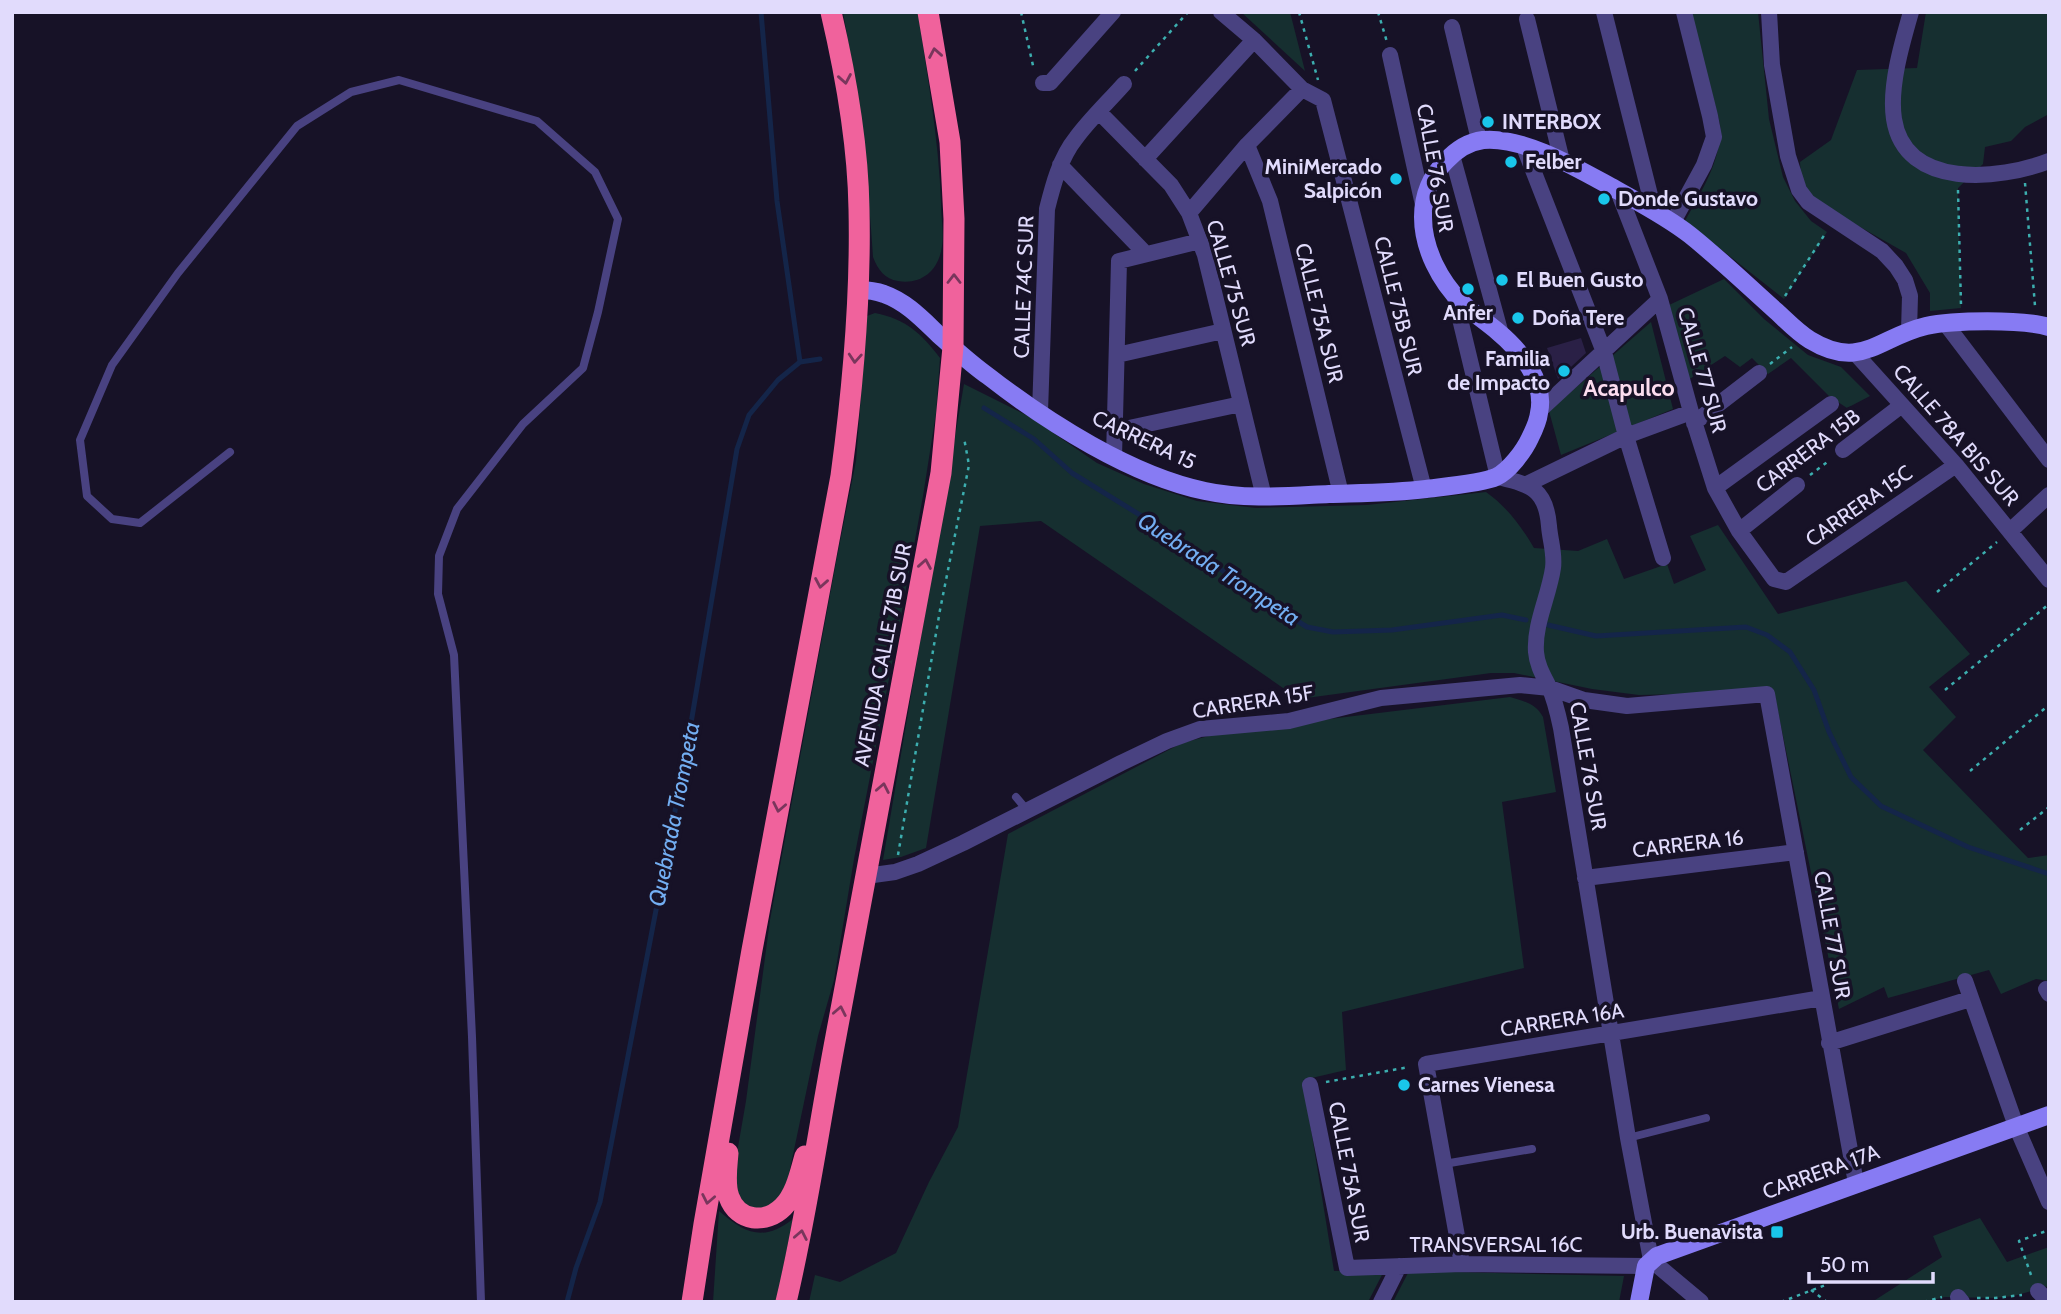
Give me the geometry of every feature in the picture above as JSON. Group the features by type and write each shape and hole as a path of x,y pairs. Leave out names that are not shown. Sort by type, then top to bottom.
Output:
{"highway":[{"path":"692,1302 752,950 841,476 851,397 858,290 859,207 847,89 831,12"},
{"name":"AVENIDA CALLE 71B SUR","path":"786,1302 807,1208 826,1086 941,473 953,347 954,219 950,142 928,12"},
{"path":"735,1053 727,1186 729,1198 735,1208 748,1217 765,1218 773,1215 784,1206 794,1190 826,1086"}],"street":[{"path":"1221,12 1254,40 1302,89 1324,100"},
{"path":"1604,12 1654,211"},
{"path":"1673,222 1704,164 1714,137 1684,12"},
{"path":"1769,12 1772,65 1793,177 1798,190 1808,202 1882,251 1896,266 1905,280 1910,296 1909,331"},
{"path":"1911,12 1895,86 1893,110 1897,131 1908,150 1934,168 1984,175 2024,169 2049,160"},
{"path":"1043,83 1050,83 1105,16"},
{"path":"1527,19 1562,161"},
{"path":"1452,27 1479,140"},
{"path":"1145,159 1254,40"},
{"name":"CALLE 76 SUR","path":"1390,55 1423,205 1426,245 1454,294 1497,477"},
{"name":"CALLE 74C SUR","path":"1040,412 1047,209 1060,165 1075,139 1124,84"},
{"path":"1189,213 1247,145 1302,89"},
{"name":"CALLE 75B SUR","path":"1324,100 1424,489"},
{"name":"CALLE 75 SUR","path":"1099,112 1171,185 1189,213 1205,255 1264,497"},
{"path":"1423,205 1426,191 1440,166 1461,148 1479,140 1490,140 1524,147 1562,161 1673,222 1805,337 1834,350 1855,353 1876,348 1909,331 1931,325 2045,323"},
{"name":"CALLE 75A SUR","path":"1247,145 1270,201 1341,494"},
{"path":"1524,147 1604,352 1663,558"},
{"path":"1452,155 1501,334"},
{"path":"1060,165 1146,254"},
{"name":"CALLE 77 SUR","path":"1618,191 1660,299 1715,488 1739,531 1774,579 1786,582"},
{"path":"1114,457 1119,261 1200,241"},
{"name":"CARRERA 15","path":"858,290 880,292 899,301 1007,391 1114,457 1200,491 1264,497 1341,494 1424,489 1497,477"},
{"path":"1454,294 1520,354 1537,383 1540,410 1535,427 1523,452 1497,477"},
{"path":"1540,410 1660,299"},
{"path":"1953,323 2049,460"},
{"path":"1117,355 1223,331"},
{"name":"CALLE 78A BIS SUR","path":"1855,353 1956,465 2049,580"},
{"path":"1497,477 1527,484 1626,436 1693,418 1759,373"},
{"path":"1115,431 1241,404"},
{"path":"1715,488 1832,404"},
{"name":"CARRERA 15B","path":"1843,450 1902,405"},
{"name":"CARRERA 15C","path":"1786,582 1956,465"},
{"name":"CALLE 76 SUR","path":"1527,484 1539,493 1549,515 1554,553 1553,569 1538,628 1536,651 1539,668 1549,688 1561,728 1648,1263"},
{"name":"CARRERA 15B","path":"1739,531 1797,485"},
{"path":"2010,531 2049,495"},
{"name":"CARRERA 15F","path":"866,876 895,872 918,864 1121,763 1200,729 1289,721 1381,698 1520,685 1549,688 1584,700 1628,706 1767,694"},
{"name":"CALLE 77 SUR","path":"1767,694 1856,1183"},
{"name":"CARRERA 16","path":"1585,878 1796,852"},
{"path":"1965,981 2016,1126 2049,1202"},
{"name":"CARRERA 16A","path":"1426,1064 1822,998"},
{"path":"1829,1043 1970,999"},
{"path":"1426,1064 1462,1264"},
{"name":"CALLE 75A SUR","path":"1310,1085 1347,1268"},
{"name":"CARRERA 17A","path":"1648,1263 1657,1256 2049,1115"},
{"path":"1639,1302 1648,1263 1701,1302"},
{"name":"TRANSVERSAL 16C","path":"1347,1268 1648,1263"},
{"path":"1381,1302 1399,1266"}],"lane":[{"path":"230,453 140,523 112,520 87,496 80,440 112,365 178,273 297,126 351,92 399,80 537,121 595,172 618,219 583,368 523,424 457,509 439,556 438,594 454,655 481,1302"},
{"path":"1016,797 1027,810"},
{"path":"1628,1138 1706,1118"},
{"path":"1444,1164 1532,1149"}],"path":[{"path":"1021,12 1036,78 1043,83"},
{"path":"1124,84 1188,12"},
{"path":"1299,12 1324,100"},
{"path":"1378,12 1390,55"},
{"path":"2024,169 2045,323"},
{"path":"1953,323 1958,173"},
{"path":"1776,311 1834,221"},
{"path":"1759,373 1805,337"},
{"path":"895,872 940,610 969,465 963,434"},
{"name":"CARRERA 15B","path":"1797,485 1843,450"},
{"path":"1937,592 2010,531"},
{"path":"1945,690 2049,604"},
{"path":"1970,771 2049,705"},
{"path":"2020,830 2049,807"},
{"path":"1310,1085 1426,1064"},
{"path":"1924,1302 1945,1297 1995,1298 2041,1292 2025,1262 2019,1241 2049,1230"},
{"path":"1782,1302 1828,1284"},
{"path":"1811,1290 1827,1302"}],"green space":[{"path":"843,12 918,12 935,131 943,235 940,255 933,269 915,281 889,278 880,270 873,257 862,134"},
{"path":"1241,12 1290,12 1305,71"},
{"path":"1691,12 1758,12 1769,119 1783,177 1795,201 1811,221 1827,232 1784,299 1685,221 1710,174 1720,137 1720,124"},
{"path":"1926,12 2049,12 2049,114 2025,127 2011,141 1985,147 1983,164 1958,188 1961,308 1930,311 1930,293 1906,253 1825,207 1811,195 1801,179 1800,162 1831,140 1857,70 1917,68"},
{"path":"1724,279 1764,319 1808,355 1841,367 1870,396 1847,408 1829,396 1791,358 1768,374 1752,358 1740,367 1725,356 1688,380 1667,306"},
{"path":"875,313 896,319 912,329 940,358 936,413 834,980 818,1036 787,1183 780,1196 769,1207 758,1209 746,1205 739,1197 734,1170 770,920 856,461 867,316"},
{"path":"1651,322 1673,409 1561,455 1549,411"},
{"path":"964,384 1030,417 1097,463 1144,484 1197,501 1256,508 1367,505 1486,492 1513,517 1534,548 1578,551 1607,539 1624,579 1667,564 1674,584 1706,570 1690,536 1718,525 1778,614 1906,581 1970,654 1929,687 1956,717 1923,750 2028,858 2049,855 2049,981 2036,979 2001,994 1989,970 1888,998 1884,987 1839,1009 1774,692 1639,695 1592,689 1514,673 1491,673 1299,699 1041,521 980,526 926,848 883,860"},
{"path":"1510,697 1533,706 1543,717 1556,792 1502,802 1524,968 1342,1012 1346,1070 1303,1080 1334,1271 1384,1271 1368,1302 809,1302 815,1275 840,1282 896,1253 958,1127 1008,834 1182,743 1224,732"},
{"path":"719,1211 746,1230 764,1233 773,1231 793,1219 776,1302 713,1302"},
{"path":"1980,1218 2007,1262 2049,1247 2049,1286 2014,1296 1995,1298 1945,1297 1924,1302 1872,1302 1942,1257 1933,1236"},
{"path":"1409,1271 1624,1276 1619,1302 1393,1302"}],"building":[{"name":"Familia de Impacto","path":"1581,338 1586,353 1558,379 1547,348"}],"waterway":[{"path":"761,12 777,201 800,362"},
{"name":"Quebrada Trompeta","path":"567,1302 576,1268 600,1202 685,759 737,449 749,415 778,380 800,362 820,359"},
{"name":"Quebrada Trompeta","path":"984,408 1034,439 1072,473 1153,523 1307,627 1333,632 1392,630 1502,615 1526,620"},
{"name":"Quebrada Trompeta","path":"1548,625 1596,636 1746,627 1767,635 1790,652 1814,690 1829,732 1851,777 1881,806 1968,847 2049,874"}],"place":[{"name":"INTERBOX","path":"1488,122"},
{"name":"Felber","path":"1511,162"},
{"name":"MiniMercado Salpicón","path":"1396,179"},
{"name":"Donde Gustavo","path":"1604,199"},
{"name":"El Buen Gusto","path":"1502,280"},
{"name":"Anfer","path":"1468,289"},
{"name":"Doña Tere","path":"1518,318"},
{"name":"Familia de Impacto","path":"1564,371"},
{"name":"Carnes Vienesa","path":"1404,1085"},
{"name":"Urb. Buenavista","path":"1777,1232"}],"district":[{"name":"Acapulco","path":"1629,388"}]}
